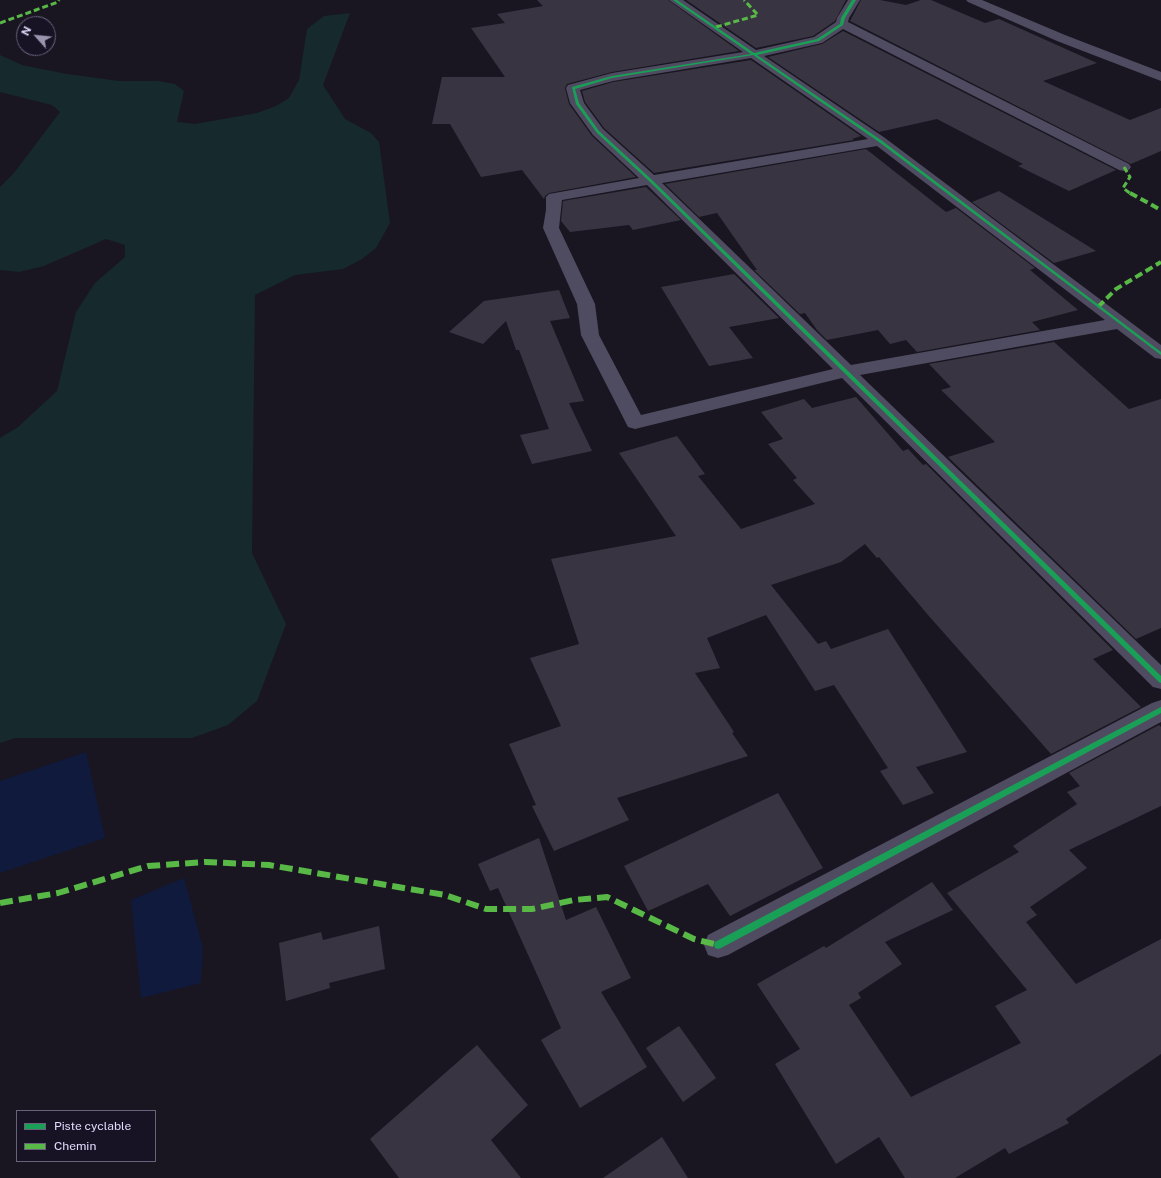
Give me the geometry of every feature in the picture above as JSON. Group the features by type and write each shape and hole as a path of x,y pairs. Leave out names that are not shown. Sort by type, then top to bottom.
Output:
{"street":[{"path":"675,0 880,141 1161,354"},
{"path":"854,0 843,18 842,24 818,40 755,54 612,77 572,88 577,103 598,132 650,180 1161,680"},
{"path":"972,0 1061,38 1161,77"},
{"path":"842,24 1124,167"},
{"path":"880,141 554,197 554,210 551,228 586,304 590,335 635,423 845,372 1119,323"},
{"path":"718,945 1161,710"}],"green space":[{"path":"350,13 323,85 345,119 371,133 379,142 390,223 376,248 362,259 343,269 295,275 255,295 252,553 286,624 257,701 228,725 192,738 15,738 0,743 0,438 18,427 57,391 76,312 95,283 125,257 125,245 106,239 44,266 19,272 0,270 0,187 14,173 60,112 52,105 0,92 0,55 22,65 67,74 119,81 158,81 175,84 184,91 177,122 195,124 257,113 276,106 289,98 299,80 307,29 324,16"}],"water":[{"path":"86,752 105,838 0,873 0,781"},
{"path":"184,878 203,948 201,983 141,998 131,900"}],"building":[{"path":"537,0 668,0 739,51 612,72 567,84 565,88 569,104 592,136 636,177 549,193 544,199 522,170 481,177 450,124 432,124 442,77 505,77 471,28 505,23 497,14 543,6"},
{"path":"686,0 846,0 835,21 813,36 756,48"},
{"path":"861,0 880,0 906,5 921,0 931,0 985,23 999,19 1097,63 1043,81 1130,120 1161,108 1161,151 1131,164 850,21"},
{"path":"843,31 1116,170 1069,191 1018,166 1023,164 937,119 879,132 768,57 822,44"},
{"path":"751,60 861,136 852,139 854,140 654,173 604,128 585,102 582,91 613,82"},
{"path":"866,149 946,212 956,208 1035,268 1030,270 1078,310 1032,322 1040,330 917,352 906,340 890,344 878,330 827,340 817,330 805,313 800,314 754,270 757,270 717,213 699,217 665,184"},
{"path":"646,187 681,220 633,230 629,225 570,232 561,221 563,201"},
{"path":"999,191 1096,251 1054,263 972,202"},
{"path":"734,274 779,318 729,327 753,358 709,366 661,287"},
{"path":"559,290 570,318 550,321 584,401 569,403 592,451 532,464 520,435 549,429 519,350 516,350 506,321 483,344 449,332 484,301"},
{"path":"1054,342 1129,409 1161,399 1161,628 1136,639 948,457 995,442 941,390 951,387 929,364"},
{"path":"856,397 903,451 908,449 923,465 926,464 1113,650 1093,659 1141,707 1051,754 928,615 879,557 877,558 865,544 841,562 771,585 818,644 826,641 831,649 888,629 967,752 916,767 934,793 903,805 880,771 888,768 834,685 815,691 766,615 707,638 720,668 695,673 748,756 617,798 629,820 554,851 532,806 536,805 509,744 561,726 530,658 579,644 551,559 676,536 619,453 677,436 705,474 698,476 741,529 815,504 793,480 797,478 768,444 783,439 761,412 804,399 812,408"},
{"path":"1159,725 1161,727 1161,806 1069,850 1087,868 1030,907 1037,915 1026,922 1076,984 1161,939 1161,1054 1066,1119 1069,1123 1009,1154 1005,1148 955,1178 905,1178 879,1137 836,1164 775,1064 800,1049 757,984 824,946 826,948 932,882 953,910 885,942 902,964 858,993 861,998 849,1005 911,1097 1021,1043 995,1006 1027,990 947,893 1019,852 1013,846 1077,804 1067,792 1080,786 1069,773"},
{"path":"778,793 823,868 730,916 708,884 648,911 624,866"},
{"path":"539,838 566,920 596,907 631,978 601,992 647,1067 580,1108 541,1040 561,1028 498,888 490,891 478,864"},
{"path":"379,926 385,969 329,983 330,988 286,1001 279,943 321,932 323,940"},
{"path":"679,1026 716,1078 683,1102 646,1048"},
{"path":"477,1045 528,1105 491,1140 521,1178 399,1178 370,1139"},
{"path":"662,1137 688,1178 603,1178"}],"marked path":[{"path":"0,23 58,2 59,0"},
{"path":"716,27 758,15 744,0"},
{"path":"1124,167 1130,177 1123,188 1135,197 1161,210"},
{"path":"1098,307 1116,289 1161,262"},
{"path":"0,903 58,893 148,866 205,862 269,865 445,895 486,909 532,909 574,900 607,897 694,939 718,945"}],"cycle path":[{"path":"675,0 880,141 1161,354"},
{"path":"854,0 843,18 842,24 818,40 755,54 612,77 573,88 577,103 598,132 650,180 1161,680"},
{"path":"718,945 1161,710"}]}
